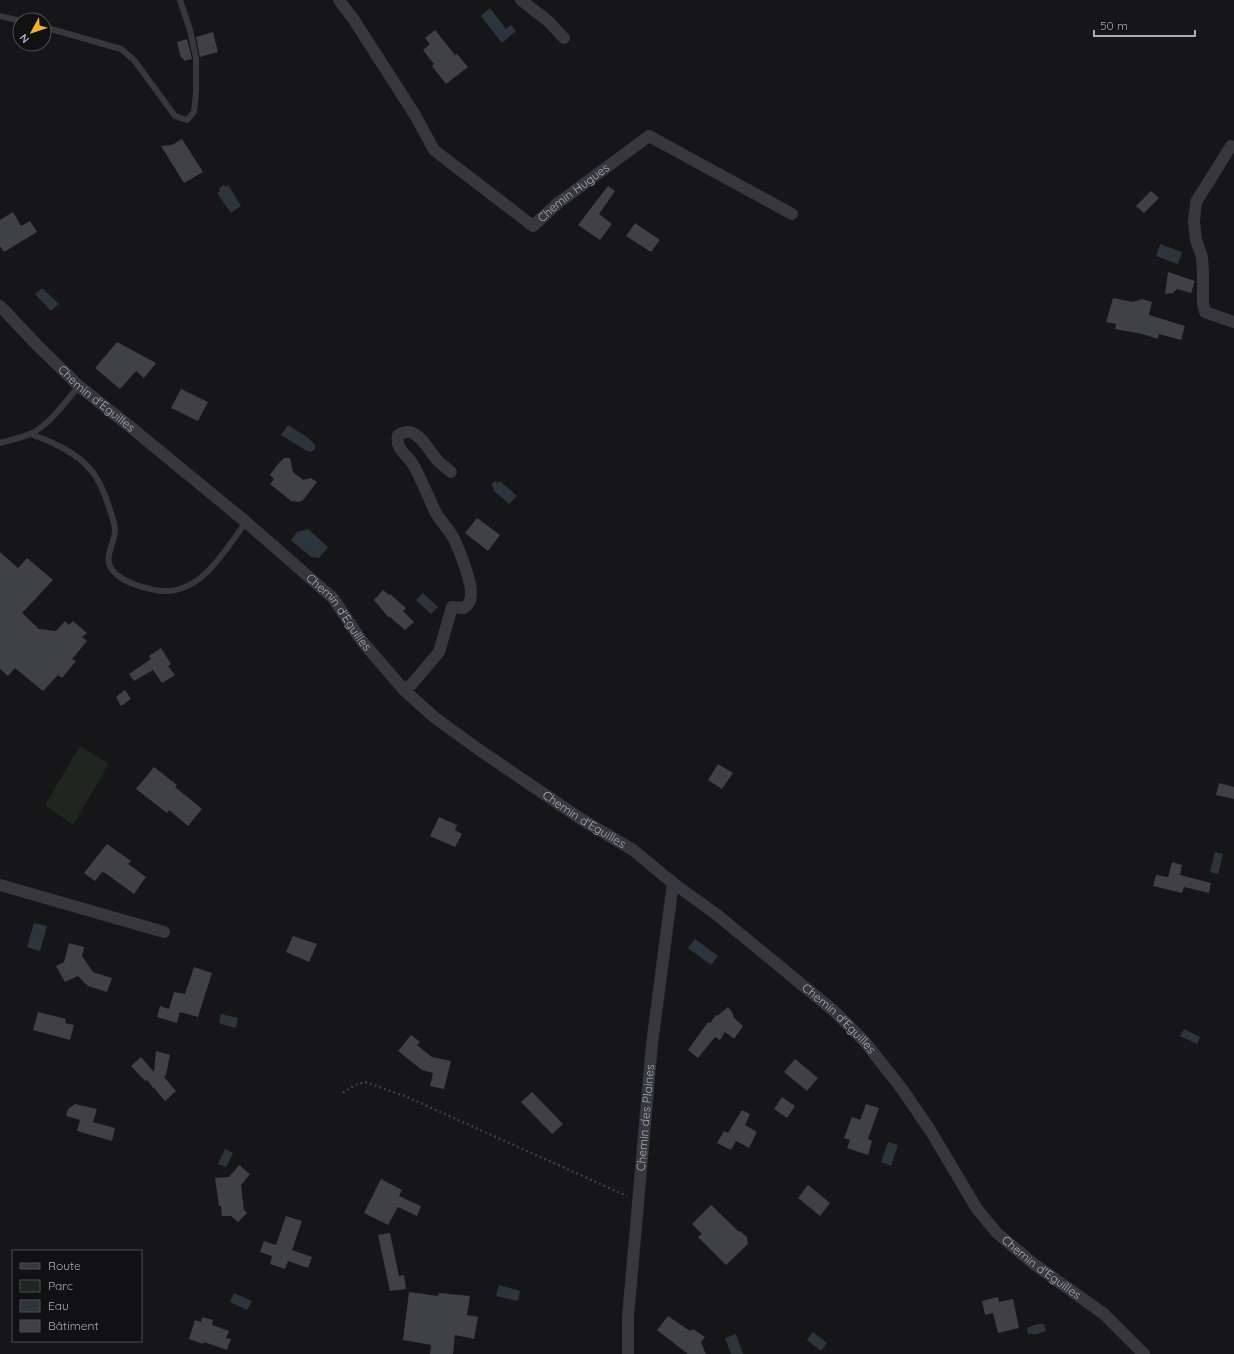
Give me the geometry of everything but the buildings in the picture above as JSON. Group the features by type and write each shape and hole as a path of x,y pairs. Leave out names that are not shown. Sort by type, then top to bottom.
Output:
{"street":[{"name":"Chemin Hugues","path":"339,0 354,20 415,115 434,150 533,226 558,203 649,136 792,214"},
{"path":"521,0 548,21 564,38"},
{"path":"1231,146 1196,202 1194,222 1196,240 1202,257 1203,304 1205,312 1234,322"},
{"name":"Chemin d'Eguilles","path":"0,306 79,386 246,522 333,598 361,640 404,690 434,716 478,749 581,818 633,850 716,914 834,1011 865,1042 902,1089 930,1130 977,1209 997,1233 1034,1264 1104,1314 1144,1354"},
{"path":"404,690 412,684 439,652 452,607 464,608 469,603 472,596 464,566 453,539 436,512 425,486 410,459 400,449 397,442 398,435 404,432 410,432 416,435 438,461 451,472"},
{"name":"Chemin des Plaines","path":"628,1354 628,1317 652,1044 673,882"},
{"path":"0,885 164,932"}],"lane":[{"path":"52,29 122,49 134,60 176,116 187,120 194,112 196,93 196,58 190,30 180,0"},
{"path":"0,16 12,19"},
{"path":"0,443 30,434 49,420 79,386"},
{"path":"30,434 71,453 90,468 106,499 115,531 108,560 110,568 124,580 163,591 179,590 192,585 208,571 246,522"}],"path":[{"path":"343,1093 355,1084 365,1082 407,1097 638,1201"}],"green space":[{"path":"80,746 109,764 73,825 45,805"}],"water":[{"path":"490,8 506,29 511,25 516,31 502,43 481,16"},
{"path":"224,185 226,187 228,185 241,206 231,213 217,193 220,191 219,188"},
{"path":"1160,244 1182,252 1178,264 1156,256"},
{"path":"42,288 59,304 51,311 35,294"},
{"path":"288,425 307,437 315,445 315,449 311,452 307,451 281,435"},
{"path":"495,481 498,483 500,481 517,496 509,504 493,490 494,488 491,485"},
{"path":"308,529 328,547 319,558 311,557 291,540 297,532"},
{"path":"423,593 438,607 431,614 416,600"},
{"path":"1215,852 1223,854 1218,874 1210,872"},
{"path":"34,923 47,926 40,951 27,947"},
{"path":"695,939 718,956 711,965 688,948"},
{"path":"221,1014 238,1018 236,1028 221,1024 219,1022"},
{"path":"1184,1029 1200,1037 1197,1044 1180,1036"},
{"path":"888,1142 898,1145 891,1166 881,1162"},
{"path":"225,1149 233,1153 226,1167 218,1164"},
{"path":"499,1285 520,1291 518,1301 496,1296"},
{"path":"234,1293 252,1301 247,1310 230,1302"},
{"path":"1037,1324 1044,1324 1045,1331 1037,1334 1028,1334 1027,1328"},
{"path":"813,1332 827,1343 821,1351 807,1340"},
{"path":"736,1334 743,1354 731,1354 725,1338"}]}
